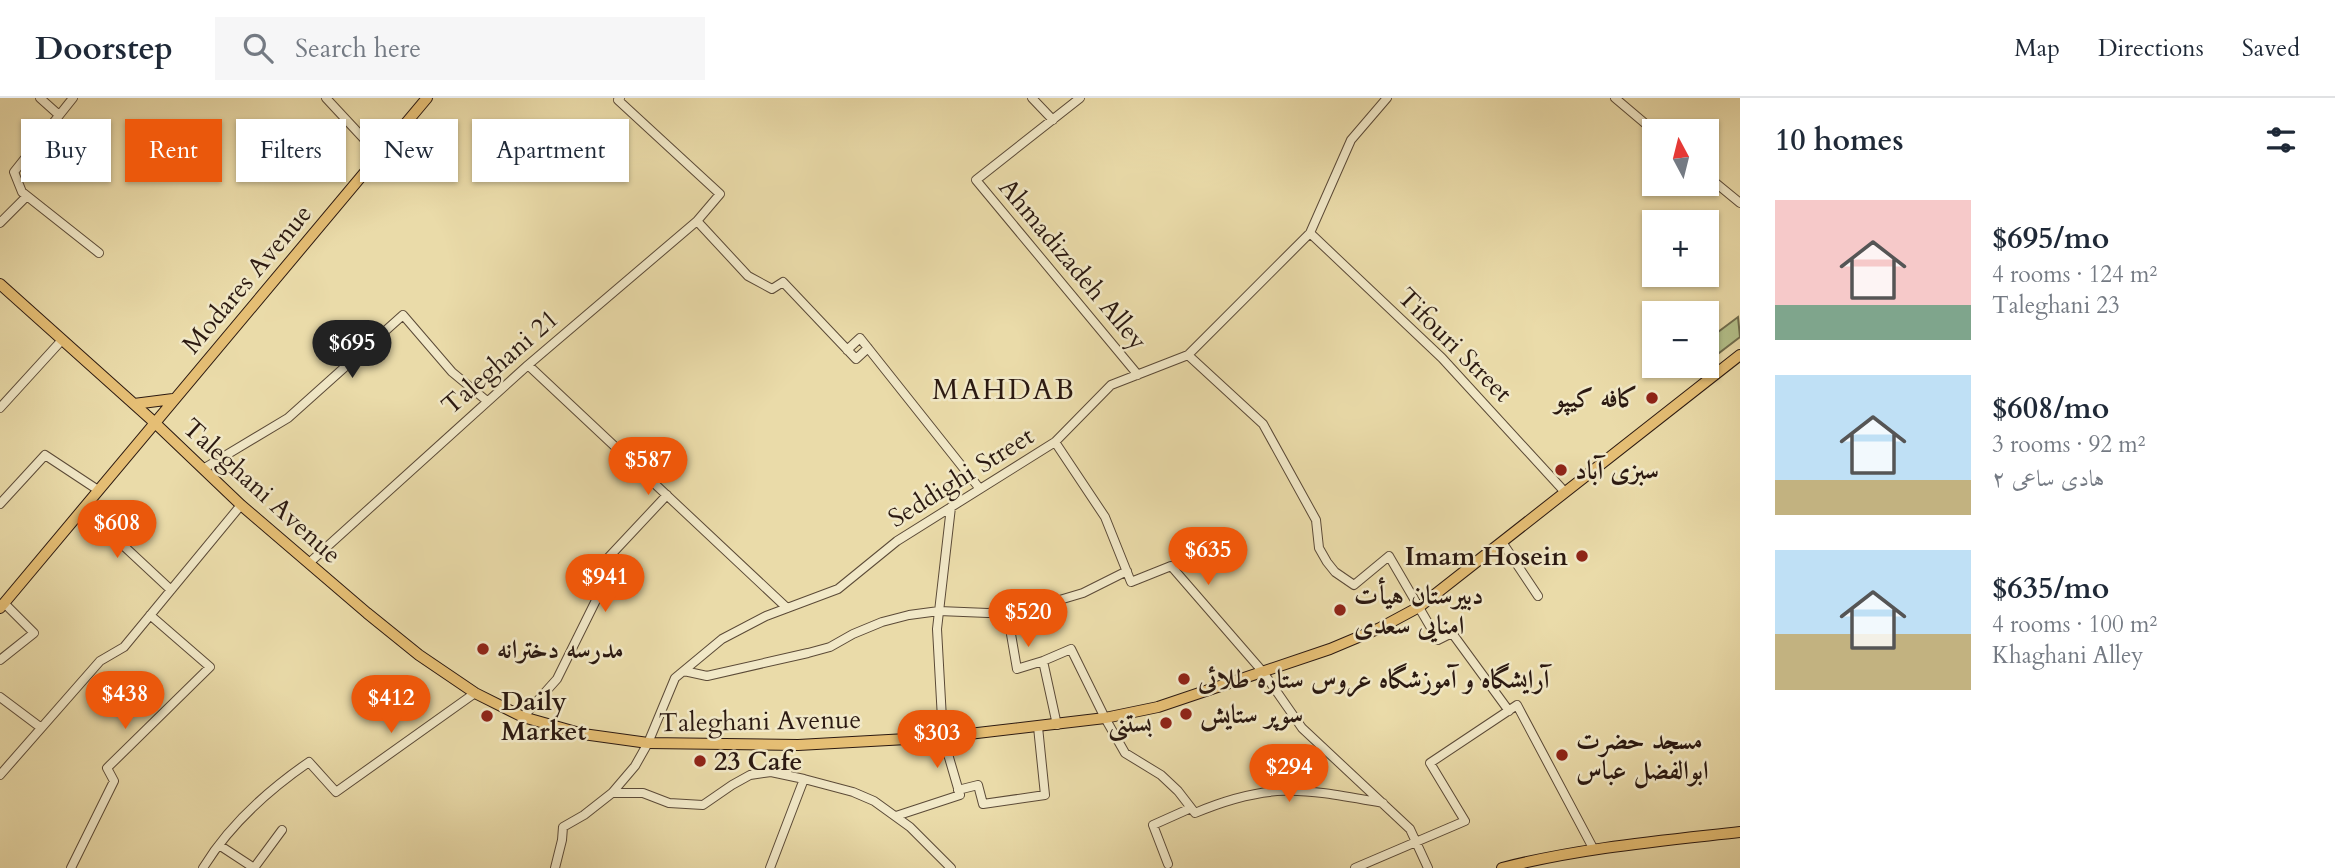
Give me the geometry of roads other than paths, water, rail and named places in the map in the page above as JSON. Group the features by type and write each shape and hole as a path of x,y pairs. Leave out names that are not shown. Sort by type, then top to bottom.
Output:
{"main road":[{"name":"Modares Avenue","path":"409,119 427,98"},
{"name":"Modares Avenue","path":"2,605 360,178"},
{"name":"Taleghani Avenue","path":"0,284 154,422 241,505 419,655 475,693 523,717 583,734 648,743 798,745 943,737 1057,726 1158,707 1263,672 1380,628 1419,607 1740,355"},
{"path":"134,404 173,399"},
{"path":"1502,868 1593,848 1740,832"}],"street":[{"path":"40,98 59,115"},
{"path":"73,98 14,172 22,192 99,253"},
{"path":"326,98 360,135"},
{"path":"1032,98 1053,120 1080,98"},
{"name":"Seddighi Street","path":"555,868 563,827 584,815 612,793 635,766 648,743 675,678 722,639 787,608 838,589 897,541 1055,442 1111,385 1188,355 1310,233 1351,140 1387,98"},
{"path":"1615,98 1642,121"},
{"name":"Taleghani 21","path":"309,563 487,401 696,221 720,194 619,99"},
{"name":"Ahmadizadeh Alley","path":"1053,120 976,180 1138,374"},
{"path":"1719,186 1740,203"},
{"path":"0,223 27,196"},
{"path":"696,221 747,276 772,289 783,282 856,359 868,348"},
{"name":"Tifouri Street","path":"1310,233 1443,358 1564,491"},
{"path":"203,469 289,418 403,315 452,372 487,401"},
{"path":"847,350 860,338 980,489"},
{"path":"0,408 62,340"},
{"path":"1188,355 1263,425 1316,520 1320,548 1335,572 1354,585 1389,556 1438,640 1452,633 1513,708 1593,848"},
{"path":"528,365 787,608"},
{"path":"1055,442 1105,517 1131,582 1171,566 1263,672 1302,728 1410,829 1428,868"},
{"path":"0,504 46,455 98,490"},
{"path":"523,717 557,679 606,580 607,559 667,495"},
{"path":"0,775 100,661 124,647 241,505"},
{"path":"951,507 937,629 943,737 959,792"},
{"path":"83,508 170,590"},
{"path":"1502,542 1538,596"},
{"path":"684,671 706,676 782,659 830,647 882,622 909,615 939,611 1007,611 1060,601 1106,583 1127,571"},
{"path":"0,660 34,633 2,605"},
{"path":"1007,611 1017,669 1071,649 1125,753 1161,775 1193,811"},
{"path":"71,868 114,781 107,768 210,667 150,615"},
{"path":"1043,661 1057,726"},
{"path":"203,868 251,808 269,791 309,762 336,792 475,693"},
{"path":"0,697 40,727"},
{"path":"1355,868 1465,821 1430,764 1513,708"},
{"path":"897,816 978,785 983,804 1045,795 1038,727"},
{"path":"612,793 643,793 669,803 703,805 751,775 771,772 804,779 853,792 874,801 897,816 951,868"},
{"path":"771,868 804,779"},
{"path":"1158,868 1172,866 1153,825 1227,800 1281,789 1309,790 1382,803"},
{"path":"219,845 254,868 282,830"}],"place":[{"name":"کافه کیپو","path":"1652,398"},
{"name":"سبزی آباد","path":"1561,470"},
{"name":"Imam Hosein","path":"1582,556"},
{"name":"دبیرستان هیأت امنایی سعدی","path":"1340,610"},
{"name":"مدرسه دخترانه","path":"483,649"},
{"name":"آرایشگاه و آموزشگاه عروس ستاره طلائی","path":"1184,679"},
{"name":"سوپر ستایش","path":"1186,714"},
{"name":"Daily Market","path":"487,716"},
{"name":"بستنی","path":"1166,723"},
{"name":"مسجد حضرت ابوالفضل عباس","path":"1562,755"},
{"name":"23 Cafe","path":"700,761"}],"district":[{"name":"MAHDAB","path":"1004,390"}]}
